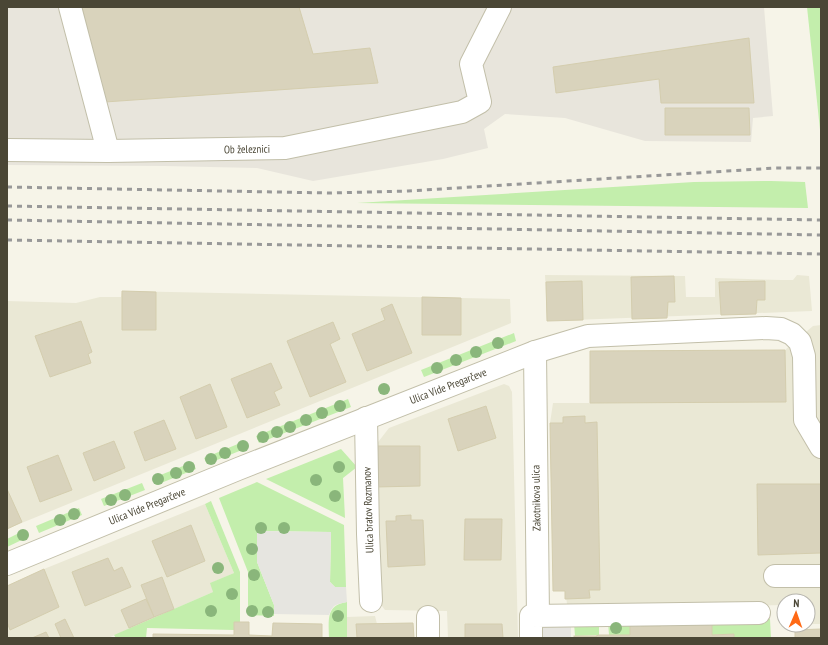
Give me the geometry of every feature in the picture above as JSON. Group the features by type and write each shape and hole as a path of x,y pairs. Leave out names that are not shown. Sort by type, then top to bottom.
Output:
{"street":[{"path":"70,7 108,151"},
{"name":"Ob železnici","path":"7,150 108,151 285,148 462,112 480,102 471,64 500,7"},
{"name":"Ulica Vide Pregarčeve","path":"7,564 366,418 534,352 588,336 766,328 781,329 792,334 800,342 804,356 805,420 821,447"},
{"name":"Zakotnikova ulica","path":"531,638 531,616 538,616 534,352"},
{"name":"Ulica bratov Rozmanov","path":"366,418 368,534 372,601"},
{"path":"775,576 821,576"},
{"path":"538,616 759,613"}],"shaded area":[{"path":"7,7 764,7 773,116 753,118 751,142 645,141 565,118 505,114 484,129 488,148 443,159 313,181 257,168 7,165"},
{"path":"545,275 685,276 686,297 715,297 715,278 793,280 797,275 809,276 812,311 547,321"},
{"path":"122,291 510,299 511,323 7,529 7,301 76,303 100,297 121,297"},
{"path":"821,325 821,624 816,624 816,593 776,593 776,605 568,610 565,591 553,591 550,423 553,403 590,403 590,351 785,350 813,326"},
{"path":"504,384 509,386 512,392 518,638 448,638 447,611 385,610 382,606 375,487 375,446 389,428"},
{"path":"205,504 234,573 211,583 213,592 108,638 7,638 7,586 44,569"},
{"path":"257,531 331,532 330,582 335,587 346,587 347,602 334,606 329,615 274,614 274,605 257,562"},
{"path":"375,616 377,624 413,623 414,638 347,638 347,617"},
{"path":"538,623 571,623 571,638 538,638"}],"green space":[{"path":"807,7 821,7 821,139"},
{"path":"694,182 805,182 808,208 357,203"},
{"path":"514,333 516,341 424,377 421,370"},
{"path":"348,399 351,407 259,443 256,436"},
{"path":"245,441 247,448 207,464 204,458"},
{"path":"341,449 357,467 343,478 345,518 266,479"},
{"path":"193,462 196,469 156,485 153,478"},
{"path":"257,482 344,525 346,587 335,587 330,582 331,532 257,531 257,562 274,605 274,616 248,615 248,572 219,498"},
{"path":"142,483 145,490 104,506 101,499"},
{"path":"211,501 240,572 240,622 234,622 234,630 147,628 146,638 116,638 114,635 213,592 210,583 234,573 205,504"},
{"path":"79,508 82,515 39,533 36,526"},
{"path":"25,530 28,537 7,547 7,539"},
{"path":"347,602 347,638 329,638 329,620 332,610 335,606"},
{"path":"770,619 771,638 734,638 734,634 712,635 712,620"},
{"path":"599,622 599,635 575,636 574,623"},
{"path":"608,622 630,622 630,635 609,635"}],"building":[{"path":"82,7 299,7 313,54 370,48 378,83 105,102"},
{"path":"749,38 754,103 661,103 659,79 556,93 553,67"},
{"path":"665,108 749,108 750,135 665,135"},
{"path":"674,276 675,302 668,302 667,318 632,319 631,277"},
{"path":"582,281 583,320 547,321 546,282"},
{"path":"765,281 765,300 757,300 756,314 721,315 719,282"},
{"path":"122,291 156,292 156,330 122,330"},
{"path":"422,297 461,298 461,335 422,335"},
{"path":"392,304 412,353 367,371 352,334 385,320 381,309"},
{"path":"81,321 92,352 88,354 91,363 50,377 35,336"},
{"path":"333,322 340,339 330,344 346,382 310,397 287,341"},
{"path":"785,350 786,402 590,403 590,351"},
{"path":"271,363 282,388 274,392 280,405 247,418 231,379"},
{"path":"210,384 227,427 196,439 180,397"},
{"path":"486,406 496,438 458,451 448,419"},
{"path":"585,416 585,423 597,422 600,590 589,590 590,598 565,599 565,591 553,591 550,423 563,423 563,417"},
{"path":"164,420 176,449 145,461 134,432"},
{"path":"114,441 125,468 94,481 83,453"},
{"path":"375,446 420,446 420,486 375,487"},
{"path":"58,455 72,490 40,502 27,467"},
{"path":"757,484 821,484 821,553 758,555"},
{"path":"7,489 22,522 7,529"},
{"path":"411,515 411,520 423,520 425,565 388,567 386,521 396,521 396,516"},
{"path":"465,519 502,519 501,560 464,560"},
{"path":"191,525 205,561 167,577 152,541"},
{"path":"108,558 114,571 122,567 131,587 85,606 72,572"},
{"path":"44,569 59,607 10,630 7,622 7,586"},
{"path":"162,577 174,609 154,617 141,585"},
{"path":"146,599 154,617 129,628 121,610"},
{"path":"65,619 74,638 61,638 55,624"},
{"path":"712,620 712,635 734,634 734,638 596,638 596,636 599,635 630,635 630,622 642,622 641,626 661,626 661,621"},
{"path":"234,622 249,622 249,635 272,636 273,623 322,624 322,638 153,638 153,634 234,635"},
{"path":"413,623 414,638 357,638 356,624"},
{"path":"465,624 502,624 503,638 465,638"},
{"path":"816,629 821,629 821,638 795,638 795,633 816,633"},
{"path":"46,632 49,638 32,638"},
{"path":"574,636 596,636 596,638 574,638"}],"railway":[{"path":"7,187 330,193 408,191 776,168 821,168"},
{"path":"7,206 821,220"},
{"path":"7,220 821,235"},
{"path":"7,240 821,254"}]}
